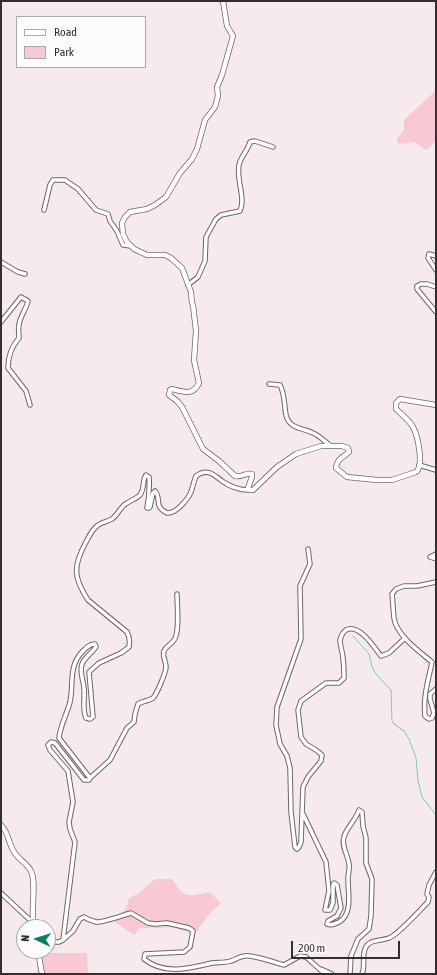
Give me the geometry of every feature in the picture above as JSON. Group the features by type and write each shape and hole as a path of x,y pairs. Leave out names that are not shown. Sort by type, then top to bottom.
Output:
{"street":[{"path":"223,1 227,26 233,36 217,87 217,101 205,120 197,149 192,159 180,173 166,196 155,205 147,209 130,212 122,223 124,238 134,249 148,255 165,255 171,258 182,268 188,285 194,316 196,331 194,360 199,383 196,389 187,392 172,389 170,390 169,395 182,407 198,441 206,452 219,461 235,476 238,477 249,473 252,474 249,490"},
{"path":"188,285 198,277 205,261 206,237 216,220 221,215 241,210 243,204 238,180 239,163 248,149 250,142 255,141 273,147"},
{"path":"44,210 50,185 53,180 65,180 78,189 96,210 108,214 110,221 117,231 123,245 131,246"},
{"path":"436,256 429,254 428,258 436,270"},
{"path":"1,262 18,272 25,274"},
{"path":"436,287 421,284 417,286 417,289 436,312"},
{"path":"1,322 21,297 28,301 18,326 19,338 14,343 8,360 8,368 26,391 30,405"},
{"path":"269,384 280,385 286,415 293,426 313,433 331,446"},
{"path":"90,778 59,738 72,693 72,668 88,645 95,644 96,647 81,666 84,689 84,714 86,718 90,719 93,717 89,672 99,663 121,653 129,647 130,642 130,636 127,632 88,600 79,583 76,566 79,556 92,531 97,526 113,518 123,506 139,495 143,488 144,478 146,475 149,477 150,481 150,494 147,508 150,508 153,493 155,491 160,507 164,511 171,513 184,502 191,493 196,476 204,472 211,472 231,486 253,490 277,467 296,454 312,448 342,446 349,450 347,454 340,458 336,466 336,468 346,477 392,480 416,472 420,465 414,429 395,406 400,399 436,405"},
{"path":"420,465 436,470"},
{"path":"308,549 310,564 300,586 301,639 277,707 276,725 280,744 287,756 290,768 295,847 299,847 301,842 303,787 308,777 321,761 322,755 306,744 301,737 298,710 301,701 326,683 339,683 344,678 344,665 340,641 345,630 351,628 357,629 370,641 381,656 389,653 404,639"},
{"path":"436,554 430,557 436,559"},
{"path":"436,582 417,586 404,586 396,589 392,594 394,620 404,639 432,662 426,682 424,707 425,716 429,719 432,718 434,712 430,694 436,689"},
{"path":"63,940 74,848 69,822 73,794 68,771 50,750 48,743 53,742 58,746 84,780 87,781 106,764 116,751 127,728 134,722 134,714 138,704 153,698 161,683 166,666 163,656 164,652 166,647 175,640 177,632 177,594"},
{"path":"303,813 326,862 329,891 325,910 330,910 332,905 333,885 334,883 337,885 341,908 337,916 328,921 327,924 331,925 340,922 348,913 348,878 350,864 344,844 344,836 357,818 359,810 362,811 363,826 366,838 366,863 372,879 371,916 369,929 358,939 351,956 350,974"},
{"path":"1,825 7,835 12,849 32,873 33,919"},
{"path":"362,974 364,969 363,957 366,947 369,944 390,938 428,902 429,897 427,894 429,885 436,872"},
{"path":"1,893 28,919"},
{"path":"56,942 63,940 73,931 80,919 84,917 96,922 106,921 131,913 148,923 167,923 189,928 193,931 190,947 184,952 145,954 144,960 157,969 174,973 182,972 216,962 229,962 246,955 284,965 300,956 306,957 325,974"},
{"path":"39,959 42,974"},
{"path":"318,968 332,974"}],"green space":[{"path":"434,92 436,93 436,141 426,150 415,142 398,144 397,139 404,130 404,120"},
{"path":"155,879 172,879 180,890 188,895 197,895 210,892 221,903 210,913 196,932 191,933 170,927 140,928 134,935 115,922 124,911 129,898 139,893"},
{"path":"56,953 87,953 88,974 38,974 37,959 56,959"}],"waterway":[{"path":"353,636 369,654 372,667 376,674 391,690 392,721 404,731 409,739 416,758 418,781 422,797 436,815"}]}
